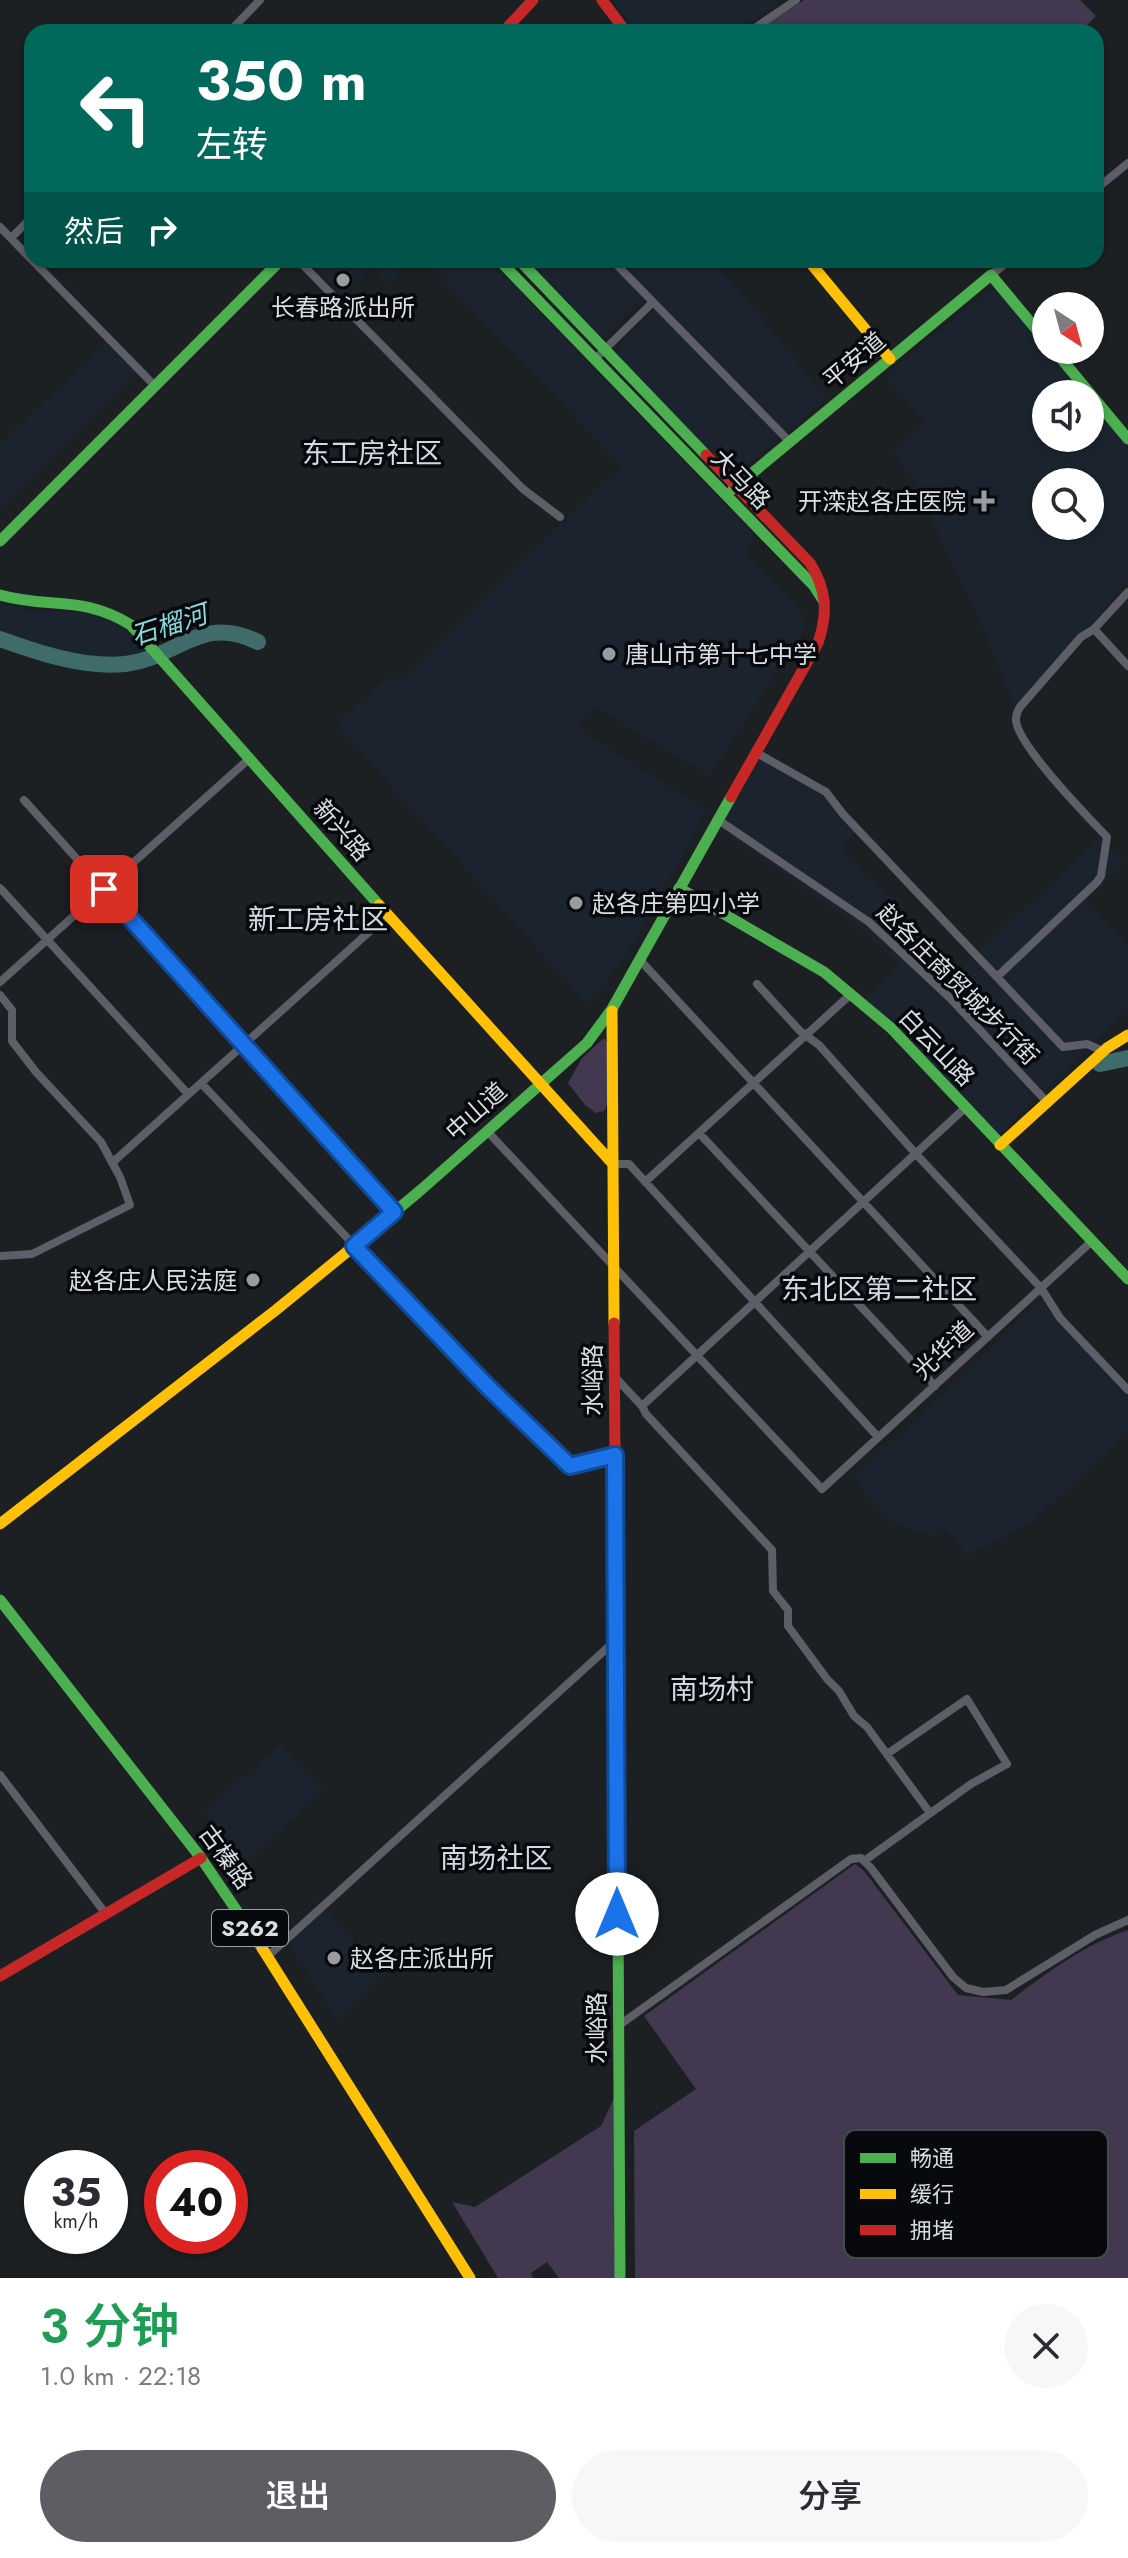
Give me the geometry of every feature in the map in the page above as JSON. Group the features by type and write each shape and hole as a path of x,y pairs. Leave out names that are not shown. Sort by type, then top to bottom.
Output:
{"street":[{"path":"237,24 260,0"},
{"path":"510,24 533,0"},
{"path":"602,0 620,24"},
{"path":"761,24 796,0"},
{"path":"1104,182 1128,163"},
{"path":"11,238 24,225"},
{"path":"0,227 24,252"},
{"path":"40,268 155,386"},
{"path":"0,541 273,268"},
{"path":"306,268 523,489 560,517"},
{"name":"大马路","path":"507,268 814,586 826,603"},
{"name":"大马路","path":"527,268 810,563 819,577 826,603"},
{"path":"620,268 790,442"},
{"path":"815,268 890,359"},
{"name":"平安道","path":"725,494 1000,268"},
{"path":"991,275 1032,324"},
{"path":"595,359 653,302"},
{"path":"1066,364 1128,439"},
{"path":"997,977 1101,876 1107,837 1037,756 1018,729 1015,717 1020,707 1081,637 1094,629 1128,592"},
{"name":"新兴路","path":"0,595 89,605 112,613 131,625 613,1164"},
{"name":"中山道","path":"0,1524 276,1310 394,1212 587,1043 612,1009 818,643 826,619 826,603"},
{"path":"1094,629 1128,666"},
{"path":"755,752 826,792 843,814 1063,1047 1087,1044 1103,1051"},
{"path":"0,982 250,758"},
{"path":"24,800 394,1212"},
{"name":"赵各庄商贸城步行街","path":"717,819 869,922 950,998 1047,1102"},
{"path":"0,888 188,1094"},
{"name":"白云山路","path":"679,888 824,972 891,1028 1128,1279"},
{"path":"112,1163 388,915"},
{"path":"640,960 988,1337"},
{"path":"757,984 805,1035 819,1045 1041,1288 1060,1318 1128,1390"},
{"path":"645,1182 851,994"},
{"path":"0,995 12,1010 12,1041 36,1072 101,1142 130,1205 32,1254 0,1256"},
{"name":"水峪路","path":"612,1009 620,2278"},
{"path":"1000,1145 1103,1051 1128,1035"},
{"path":"201,1083 487,1386 570,1466 615,1455"},
{"path":"642,1406 965,1108"},
{"path":"487,1131 697,1356"},
{"path":"699,1133 935,1386"},
{"path":"613,1164 629,1164 878,1437"},
{"name":"光华道","path":"697,1356 822,1489 1092,1241"},
{"path":"614,1376 772,1550 773,1591 788,1610 788,1626 930,1813"},
{"name":"古榛路","path":"0,1600 201,1858 268,1956 470,2278"},
{"path":"268,1956 616,1640"},
{"path":"864,1861 971,1784 1007,1764 967,1699 887,1754"},
{"path":"0,1775 106,1914"},
{"path":"0,1976 201,1858"},
{"path":"618,2026 851,1859 861,1858 864,1861 953,1977 966,1988 983,1992 1006,1990 1095,1935 1128,1920"}],"shaded area":[{"path":"613,0 781,0 747,24 631,24"},
{"path":"804,0 1080,0 1096,16 1088,24 768,24"},
{"name":"长春路派出所","path":"317,268 370,268 342,295"},
{"name":"长春路派出所","path":"374,268 402,268 388,282"},
{"path":"432,268 497,268 756,537 744,552 802,613 803,631 709,776 594,706 576,727 707,811 622,962 587,1003 336,724 388,677 402,681 621,465"},
{"path":"535,268 720,268 826,398 734,477 618,357 620,344 658,308 646,295 601,338"},
{"name":"开滦赵各庄医院","path":"991,289 1000,293 1032,331 1032,364 1059,364 1072,380 1032,380 1032,452 1104,452 1104,418 1128,446 1128,579 1095,621 1076,635 1020,703 1014,703 981,622 909,472 893,454 926,422 885,376"},
{"path":"111,336 141,366 0,509 0,445"},
{"path":"0,602 22,610 89,613 115,623 144,650 102,661 0,634"},
{"path":"759,759 826,796 857,830 841,847 961,969 1100,837 1124,863 1086,900 1128,943 1128,1010 996,1137 864,1001 899,964 857,925 719,829"},
{"path":"604,1038 607,1043 609,1101 604,1111 596,1113 585,1105 568,1083 582,1058"},
{"path":"1041,1301 1128,1396 1128,1432 1031,1522 968,1556 943,1526 930,1536 891,1521 853,1478"},
{"path":"280,1745 323,1792 243,1864 204,1813"},
{"path":"855,1864 864,1871 958,1995 1011,2000 1081,1951 1128,1930 1128,2278 635,2278 634,2131 696,2089 644,2016"},
{"name":"赵各庄派出所","path":"324,1909 384,1974 337,2019 288,1942"},
{"path":"614,2098 615,2278 559,2278 547,2262 531,2273 533,2278 498,2278 452,2202 475,2207 601,2126"}],"waterway":[{"name":"石榴河","path":"0,639 61,658 109,665 144,660 190,640 221,632 238,634 258,642"},
{"name":"石榴河","path":"1100,1064 1128,1058"}],"traffic: fast":[{"path":"0,541 273,268"},
{"path":"507,268 814,586 823,600"},
{"path":"527,268 706,455"},
{"path":"733,489 991,275 1032,324"},
{"path":"1066,364 1128,439"},
{"path":"0,595 81,606 131,625 379,905"},
{"path":"348,1251 587,1043 612,1009 731,797"},
{"path":"679,888 824,972 891,1028 1128,1279"},
{"path":"0,1600 201,1858 262,1948"},
{"path":"617,1728 620,2278"}],"traffic: slow":[{"path":"815,268 890,359"},
{"path":"379,905 613,1164"},
{"path":"612,1011 614,1323"},
{"path":"1000,1145 1107,1048 1128,1035"},
{"path":"0,1524 348,1251"},
{"path":"262,1948 470,2278"}],"traffic: jam":[{"path":"510,24 533,0"},
{"path":"602,0 620,24"},
{"path":"706,455 810,563 820,583 824,602 818,643 731,797"},
{"path":"614,1323 617,1728"},
{"path":"0,1976 201,1858"}],"place":[{"name":"长春路派出所","path":"343,280"},
{"name":"开滦赵各庄医院","path":"984,501"},
{"name":"唐山市第十七中学","path":"609,654"},
{"name":"赵各庄第四小学","path":"576,903"},
{"name":"赵各庄人民法庭","path":"253,1280"},
{"name":"赵各庄派出所","path":"334,1958"}],"district":[{"name":"东工房社区","path":"372,453"},
{"name":"新工房社区","path":"318,919"},
{"name":"东北区第二社区","path":"879,1289"},
{"name":"南场村","path":"712,1689"},
{"name":"南场社区","path":"496,1858"}],"route":[{"path":"104,889 394,1212 354,1246 487,1386 570,1466 615,1455 617,1914"}]}
